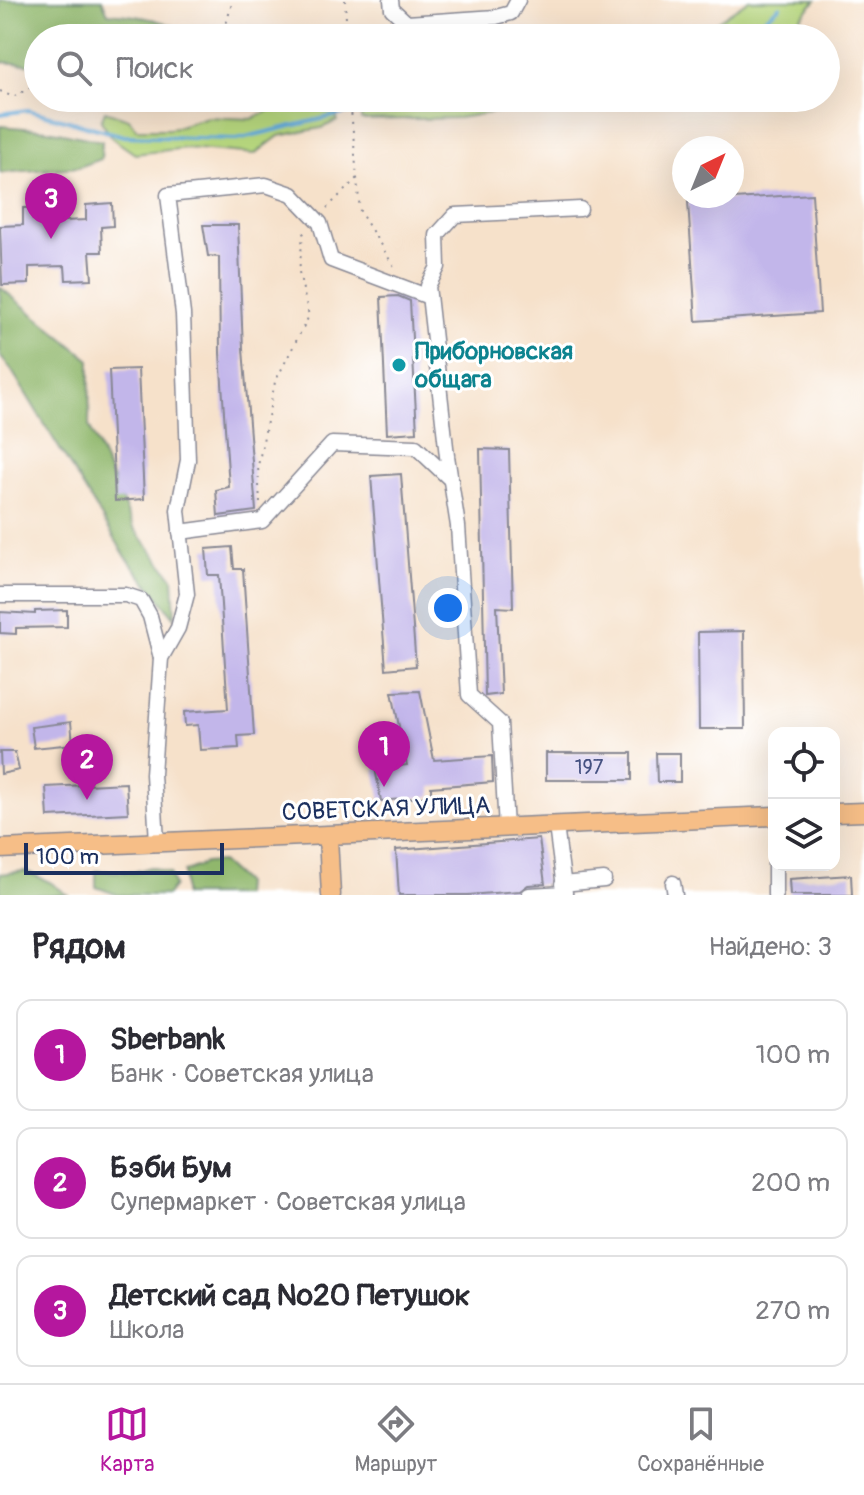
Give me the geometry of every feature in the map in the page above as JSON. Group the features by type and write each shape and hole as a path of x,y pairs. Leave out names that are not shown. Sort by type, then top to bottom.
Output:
{"main road":[{"path":"840,813 864,812"},
{"name":"СОВЕТСКАЯ УЛИЦА","path":"0,849 556,826 664,827 768,817"},
{"path":"328,837 331,895"}],"street":[{"path":"391,0 392,9 407,23 496,17 511,13 518,0"},
{"path":"161,658 178,628 187,594 178,510 188,460 183,314 168,195 266,185 292,194 320,223 331,260 429,297"},
{"path":"506,828 500,723 469,695 458,526 428,286 438,267 437,235 455,215 580,209"},
{"path":"180,532 262,521 332,444 416,447 451,480"},
{"path":"0,595 126,595 141,600 150,616 161,658 153,774 157,842"},
{"path":"556,826 564,891"},
{"path":"775,871 775,895"},
{"path":"529,895 564,891 604,880"}],"path":[{"path":"226,24 233,0"},
{"path":"345,0 346,24"},
{"path":"0,91 13,97 24,91"},
{"path":"351,112 360,212 391,265 400,273"},
{"path":"262,521 258,466 275,382 309,316 299,272 303,234 357,178"}],"green space":[{"path":"0,0 102,0 108,13 166,24 24,24 24,64 0,62"},
{"path":"749,0 816,0 796,24 713,24"},
{"path":"105,112 129,119 137,129 170,129 207,117 252,119 266,112 337,112 337,121 321,128 279,136 255,154 186,148 135,154 112,138 101,121"},
{"path":"361,112 496,112 458,118 361,120"},
{"path":"0,126 48,130 102,141 101,159 79,167 0,173"},
{"path":"0,287 90,360 89,426 134,528 173,578 175,618 126,557 0,356"},
{"path":"221,862 244,883 243,895 184,895 184,872 205,863"},
{"path":"151,867 170,873 174,886 167,895 118,895 96,887 96,871 134,872"},
{"path":"25,871 50,882 68,895 0,895 0,874"}],"building":[{"path":"812,194 820,313 696,321 688,208 744,208 744,198"},
{"path":"112,203 113,226 101,227 102,252 90,252 92,279 66,280 65,266 29,267 29,284 2,285 0,226 23,225 23,208 63,206 64,221 86,220 86,205"},
{"path":"203,225 238,225 243,349 256,511 218,516 216,490 229,487 220,353 219,257 208,256"},
{"name":"Приборновская общага","path":"398,296 410,301 417,432 387,434 381,297"},
{"path":"138,369 144,499 115,501 109,370"},
{"path":"480,449 509,450 513,608 497,607 501,694 485,696"},
{"path":"401,474 416,666 386,669 371,476"},
{"path":"232,547 234,569 243,569 254,735 238,736 239,748 200,750 198,725 185,726 184,712 228,709 219,575 208,575 206,549"},
{"path":"67,610 67,627 16,628 16,634 0,633 0,612 35,614 35,611"},
{"path":"744,631 745,729 699,729 698,632"},
{"path":"420,691 434,760 492,756 493,782 431,787 431,796 381,801 375,768 407,765 392,692"},
{"path":"71,722 73,744 34,748 31,727"},
{"path":"0,752 15,752 19,770 1,774"},
{"path":"546,753 632,753 632,780 546,780"},
{"path":"656,753 680,753 680,782 657,782"},
{"path":"126,783 128,813 48,817 46,787"},
{"path":"539,839 545,884 528,885 520,891 468,895 399,895 396,850"},
{"path":"851,875 852,895 790,895 789,879"}],"waterway":[{"path":"759,24 780,6"},
{"path":"0,114 24,111"},
{"path":"35,112 124,136 237,139 351,112"}],"place":[{"name":"Детский сад №20 Петушок","path":"51,239"},
{"name":"Приборновская общага","path":"399,365"},
{"name":"Sberbank","path":"384,787"},
{"name":"Бэби Бум","path":"87,800"}]}
